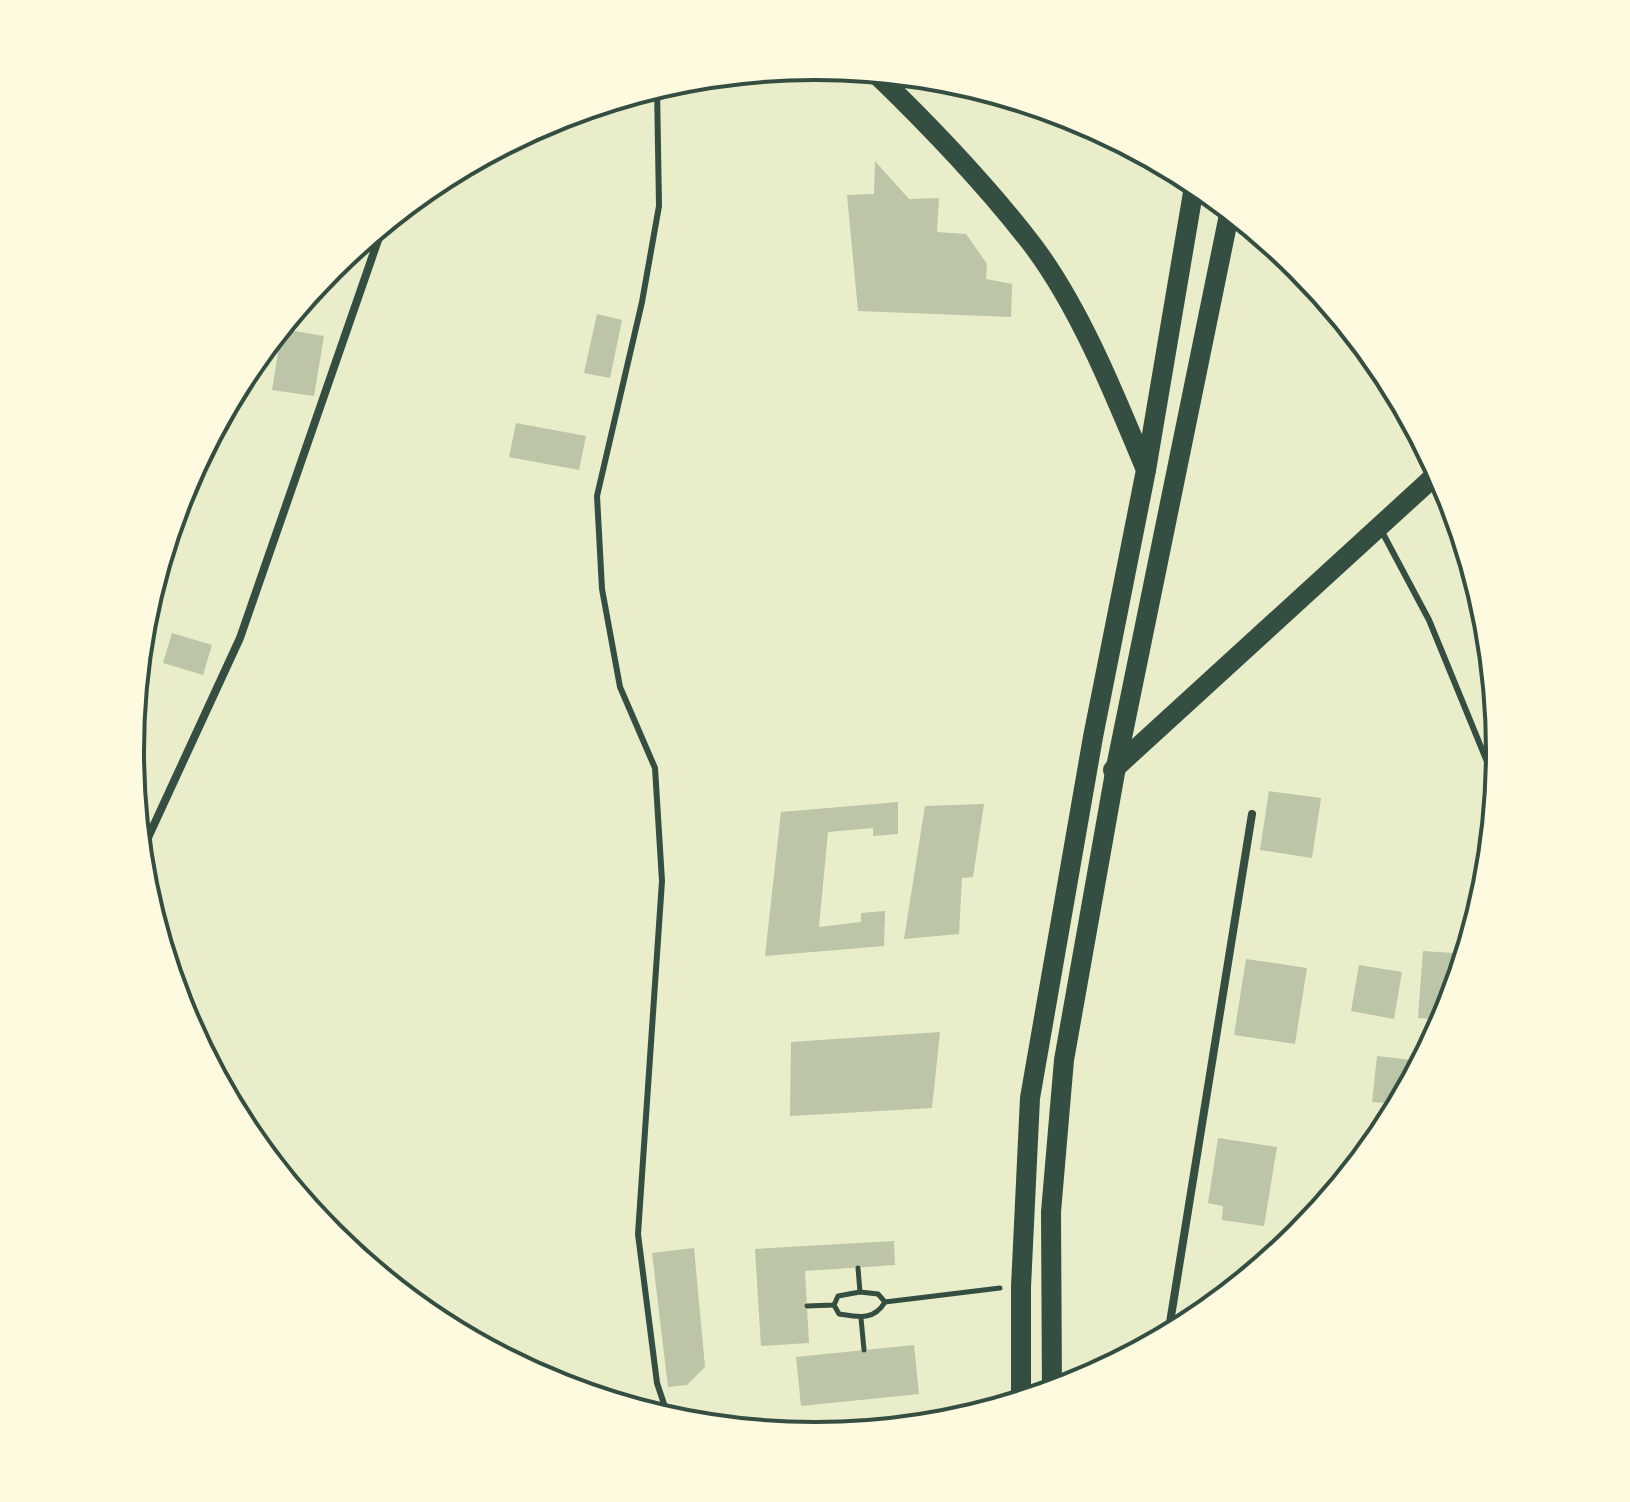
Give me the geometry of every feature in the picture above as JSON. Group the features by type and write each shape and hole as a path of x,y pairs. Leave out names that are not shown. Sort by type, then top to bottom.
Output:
{"main road":[{"path":"886,84 954,150 1036,250 1102,366 1146,470"},
{"path":"1021,1389 1021,1287 1030,1098 1081,806 1146,470 1192,196"},
{"path":"1052,1378 1051,1212 1064,1060 1116,767 1227,223"},
{"path":"1081,806 1116,767 1429,481"}],"street":[{"path":"149,834 240,638 377,244"},
{"path":"1170,1320 1252,814"}],"lane":[{"path":"658,99 659,206 642,302 597,496 602,589 620,687 655,768 662,881 638,1234 657,1383 664,1404"},
{"path":"1379,525 1429,620 1486,759"}],"path":[{"path":"858,1268 860,1292"},
{"path":"885,1302 977,1289 1021,1287"},
{"path":"834,1305 838,1296 860,1292 878,1294 885,1302"},
{"path":"834,1305 839,1314 861,1318 879,1312 885,1302"},
{"path":"807,1306 834,1305"},
{"path":"861,1318 864,1350"}],"building":[{"path":"875,161 909,199 939,198 937,232 966,234 987,264 986,279 1012,284 1011,317 858,311 847,195 874,194"},
{"path":"597,314 622,320 610,378 584,373"},
{"path":"293,331 324,336 314,396 272,390 279,349"},
{"path":"516,423 586,436 579,470 509,457"},
{"path":"172,633 212,645 203,675 163,663"},
{"path":"1269,791 1321,798 1312,858 1260,850"},
{"path":"898,802 898,834 873,836 873,828 828,832 819,927 861,922 861,913 885,911 884,946 765,956 781,812"},
{"path":"984,804 973,877 962,878 959,934 904,939 925,806"},
{"path":"1423,951 1453,953 1430,1019 1418,1018"},
{"path":"1246,959 1307,968 1295,1044 1234,1035"},
{"path":"1359,965 1402,972 1394,1019 1351,1011"},
{"path":"940,1032 932,1108 790,1116 791,1042"},
{"path":"1377,1056 1411,1060 1386,1103 1372,1102"},
{"path":"1218,1138 1277,1147 1264,1226 1222,1220 1223,1206 1208,1203"},
{"path":"894,1241 895,1265 805,1271 809,1343 761,1346 755,1249"},
{"path":"694,1248 705,1367 687,1385 668,1387 652,1253"},
{"path":"914,1345 919,1394 801,1406 796,1357"}]}
